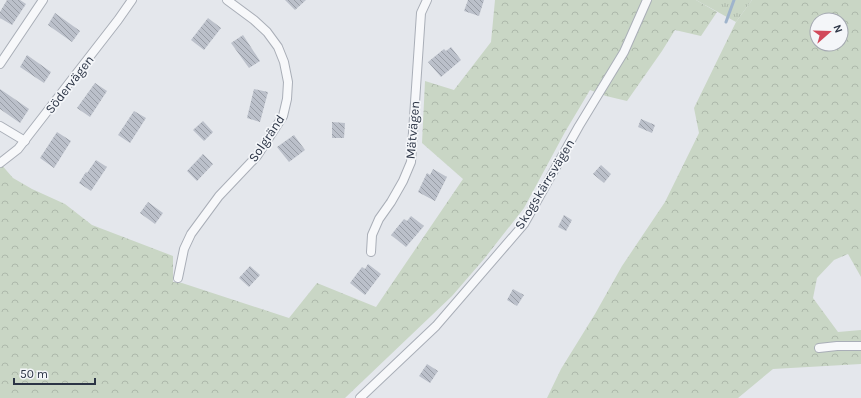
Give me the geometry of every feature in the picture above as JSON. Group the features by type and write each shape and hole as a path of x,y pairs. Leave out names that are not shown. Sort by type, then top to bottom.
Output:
{"street":[{"path":"0,64 43,0"},
{"name":"Södervägen","path":"0,163 18,149 25,141 132,0"},
{"name":"Solgränd","path":"178,278 184,249 191,234 218,196 257,156 283,116 287,99 288,82 284,62 278,47 267,32 228,0"},
{"name":"Mätvägen","path":"371,252 372,235 379,219 403,181 411,162 421,13 427,0"},
{"name":"Skogskärrsvägen","path":"360,398 436,326 524,224 578,126 624,52 647,0"},
{"path":"0,126 25,141"},
{"path":"819,348 861,346"}],"green space":[{"path":"495,0 696,0 717,12 701,36 675,30 627,101 590,90 565,132 524,208 484,259 452,296 345,398 0,398 0,163 13,178 32,189 65,204 92,225 173,256 173,282 182,283 289,318 317,283 376,307 463,179 422,143 425,81 454,90 491,42"},
{"path":"696,0 752,0 736,22"},
{"path":"752,0 861,0 861,277 848,254 834,260 817,278 813,298 838,332 861,330 861,364 773,369 738,398 547,398 561,369 595,314 622,266 665,202 699,133 694,108 736,22"}],"building":[{"path":"7,0 20,0 26,4 12,25 0,18 0,12"},
{"path":"285,0 306,0 295,10"},
{"path":"468,0 484,0 479,16 464,11"},
{"path":"55,13 80,31 72,42 48,25"},
{"path":"208,18 221,28 204,50 191,40"},
{"path":"243,35 260,61 249,68 231,43"},
{"path":"451,47 461,60 441,77 428,62 444,49 446,51"},
{"path":"27,55 51,72 44,83 20,67"},
{"path":"95,83 107,91 90,117 77,108"},
{"path":"0,89 29,109 20,123 0,109"},
{"path":"254,89 268,92 260,122 247,118"},
{"path":"134,111 146,118 130,143 118,135"},
{"path":"641,119 655,125 652,133 638,127"},
{"path":"203,121 213,132 204,141 193,130"},
{"path":"332,122 345,123 344,138 332,138"},
{"path":"57,132 71,141 54,168 40,158"},
{"path":"294,135 305,150 289,162 277,147"},
{"path":"203,154 213,164 197,181 187,171"},
{"path":"96,160 107,167 91,191 79,183"},
{"path":"601,165 611,174 604,183 593,174"},
{"path":"433,169 447,177 435,201 418,192 427,173 430,175"},
{"path":"148,202 163,213 155,224 140,213"},
{"path":"564,215 572,220 566,231 558,227"},
{"path":"411,216 424,226 406,247 391,235 404,219 407,221"},
{"path":"368,264 381,274 365,295 350,283 362,267 365,269"},
{"path":"250,266 260,275 249,287 239,278"},
{"path":"513,289 524,295 517,306 507,300"},
{"path":"427,364 438,371 430,383 419,376"}],"waterway":[{"path":"726,22 734,0"}]}
